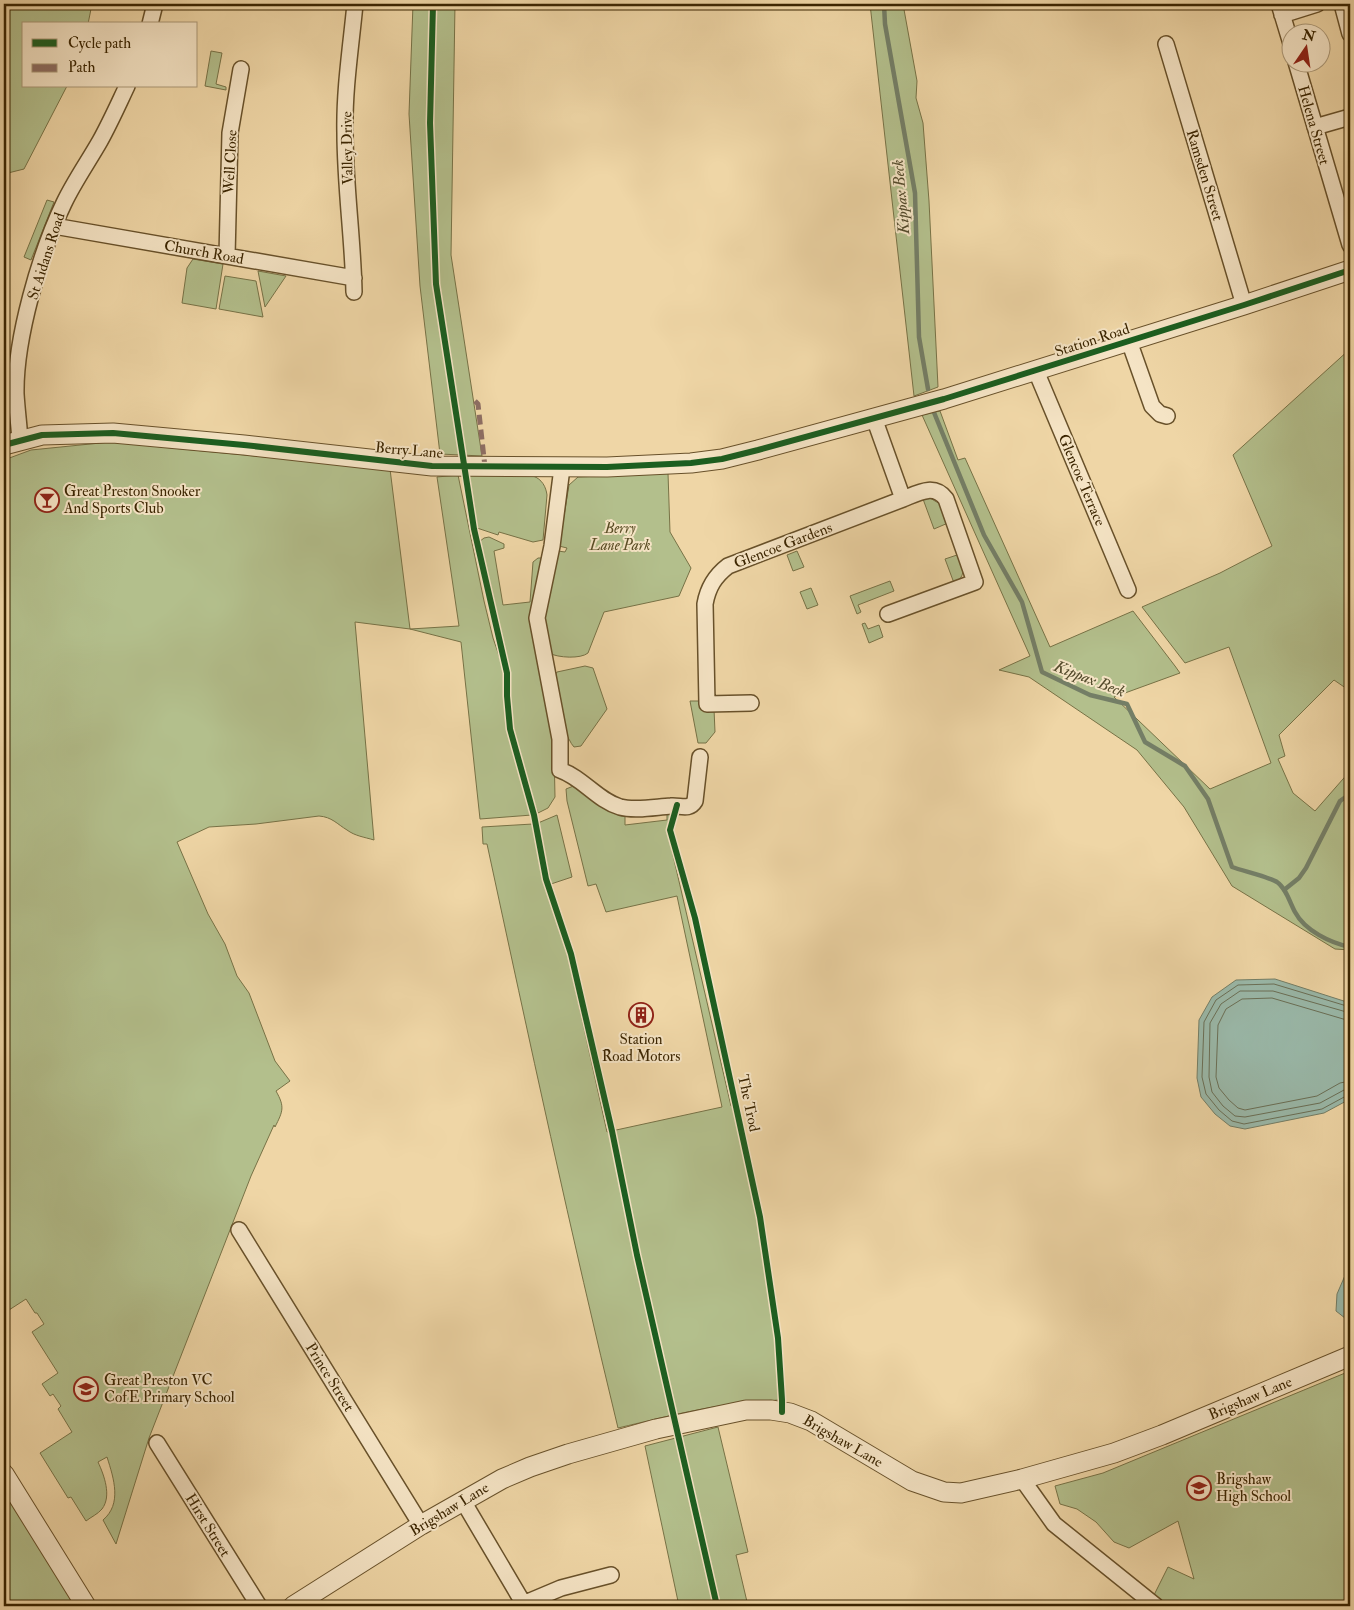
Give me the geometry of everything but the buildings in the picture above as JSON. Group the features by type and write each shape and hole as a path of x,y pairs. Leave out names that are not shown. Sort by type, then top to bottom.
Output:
{"street":[{"path":"150,22 155,4"},
{"name":"Valley Drive","path":"354,285 344,130 355,4"},
{"path":"1284,22 1280,9 1317,4"},
{"path":"1342,4 1350,34"},
{"name":"Ramsden Street","path":"1166,44 1244,306"},
{"name":"Well Close","path":"227,256 230,132 241,69"},
{"name":"Helena Street","path":"1299,72 1350,244"},
{"name":"St Aidans Road","path":"12,442 22,340 34,286 63,204 100,141 126,88"},
{"path":"1315,127 1350,117"},
{"name":"Church Road","path":"54,226 227,256 354,285"},
{"name":"Station Road","path":"841,428 1036,371 1244,306 1350,270"},
{"path":"1129,341 1152,406 1160,414 1167,416"},
{"name":"Glencoe Terrace","path":"1036,371 1128,590"},
{"path":"874,418 903,499"},
{"name":"Berry Lane","path":"12,442 42,436 113,433 147,435 432,466 562,468 659,465 722,459 841,428"},
{"path":"562,468 552,546 537,618 560,739 560,770 572,774 606,800 622,807 674,805 687,807 695,801 700,757"},
{"name":"Glencoe Gardens","path":"752,703 707,704 707,592 719,573 728,566 927,490 942,494 946,499 975,582 888,614"},
{"name":"Prince Street","path":"239,1230 421,1525"},
{"name":"Brigshaw Lane","path":"293,1606 421,1525 502,1479 530,1467 616,1439 698,1419 757,1409 800,1416 822,1427 912,1481 944,1492 970,1492 1022,1480 1114,1453 1162,1435 1350,1356"},
{"name":"Hirst Street","path":"157,1443 259,1606"},
{"path":"4,1474 86,1606"},
{"path":"1022,1480 1054,1524 1156,1606"},
{"path":"462,1501 524,1605 561,1588 611,1575"}],"green space":[{"path":"4,4 92,4 88,22 22,22 22,88 66,88 24,169 4,174"},
{"path":"413,4 430,4 430,16 435,16 436,4 455,4 451,255 482,456 440,454 420,286 409,114"},
{"path":"870,4 903,4 917,81 916,98 923,123 929,201 938,387 914,396"},
{"path":"211,51 222,53 216,84 226,87 226,90 205,86"},
{"path":"47,200 54,202 31,260 24,257"},
{"path":"193,259 223,264 216,309 182,303 187,268"},
{"path":"258,271 286,276 265,307"},
{"path":"225,276 256,281 263,317 219,309"},
{"path":"1350,349 1350,691 1334,680 1279,735 1285,756 1278,759 1293,793 1315,811 1350,771 1350,950 1335,949 1232,886 1184,807 1137,750 1029,677 999,670 1030,656 922,415 940,411 958,460 965,458 1050,647 1133,611 1180,673 1114,697 1210,789 1271,763 1229,647 1185,663 1142,607 1220,573 1272,546 1233,455"},
{"path":"6,399 8,423 4,432 4,403"},
{"path":"110,442 390,469 410,629 355,622 374,840 353,834 331,819 319,816 256,824 209,827 177,842 208,914 225,944 237,976 249,993 275,1061 290,1081 276,1091 282,1105 280,1117 275,1127 274,1125 251,1176 149,1438 116,1544 103,1520 113,1506 115,1491 107,1457 98,1462 103,1473 107,1492 105,1504 100,1511 86,1521 71,1497 68,1498 40,1453 72,1432 58,1409 61,1406 53,1394 50,1396 42,1384 58,1373 32,1332 44,1324 26,1299 9,1310 6,1304 4,1306 4,1292 6,1290 4,1282 4,460 31,450"},
{"name":"Berry Lane Park","path":"668,473 670,532 691,568 679,596 604,612 588,653 585,655 569,657 549,653 543,619 558,551 565,552 567,548 559,546 569,485 578,477"},
{"path":"520,474 539,479 545,486 547,495 543,540 533,542 499,532 498,535 477,528 469,475"},
{"path":"458,475 484,601 493,638 504,670 506,714 514,753 532,815 480,819 461,642 410,629 459,626 437,477"},
{"path":"930,498 940,504 948,523 934,529 923,499"},
{"path":"489,537 504,544 504,548 494,551 503,605 530,602 533,562 538,558 544,558 530,617 554,748 555,797 548,808 538,813 524,775 514,736 510,698 510,674 479,542"},
{"path":"797,551 804,567 793,571 787,555"},
{"path":"960,554 963,571 961,577 954,583 945,559"},
{"path":"890,581 894,591 858,605 861,612 857,614 850,596"},
{"path":"811,588 818,605 807,609 800,592"},
{"path":"865,623 868,629 879,625 883,637 869,643 862,624"},
{"path":"585,666 593,668 607,709 581,746 574,747 564,732 555,675 557,672"},
{"path":"690,701 700,701 701,709 714,709 715,732 706,743 698,743"},
{"path":"576,785 625,813 625,825 667,820 667,811 673,812 667,828 669,838 731,1106 737,1105 760,1217 778,1337 782,1400 720,1406 618,1428 567,1209 487,844 483,844 482,827 533,824 542,877 568,956 607,1132 722,1107 677,896 606,912 596,884 588,886 567,801 566,789"},
{"path":"557,815 572,877 551,884 538,823"},
{"path":"1350,1371 1350,1606 1171,1606 1154,1595 1168,1567 1194,1579 1178,1521 1129,1548 1114,1542 1096,1522 1077,1509 1060,1504 1055,1486 1103,1473"},
{"path":"718,1427 748,1552 736,1555 748,1606 679,1606 645,1446"},
{"path":"4,1487 80,1606 4,1606"}],"water":[{"path":"1275,979 1350,1003 1350,1099 1324,1113 1245,1129 1230,1126 1215,1114 1201,1097 1197,1078 1199,1020 1212,997 1236,980"},
{"path":"1350,1264 1350,1322 1336,1311 1337,1294"}],"waterway":[{"name":"Kippax Beck","path":"884,4 885,24 915,193 919,337 928,389"},
{"name":"Kippax Beck","path":"933,410 984,535 1022,602 1042,672 1090,695 1127,704 1145,742 1185,766 1208,799 1232,867 1277,882 1283,888 1299,919 1305,925 1335,943 1350,947"},
{"path":"1284,890 1299,878 1306,868 1340,801 1350,794"}],"marked path":[{"path":"475,401 478,404 485,467"}],"cycle path":[{"path":"433,4 430,123 436,284 474,529 507,673 510,729 534,815 546,879 571,954 717,1606"},
{"path":"4,445 42,435 113,433 244,445 432,466 607,467 691,463 722,459 944,399 1350,270"},
{"name":"The Trod","path":"677,805 670,830 695,918 760,1217 778,1338 782,1412"}],"place":[{"name":"Great Preston Snooker And Sports Club","path":"47,500"},
{"name":"Station Road Motors","path":"641,1015"},
{"name":"Great Preston VC CofE Primary School","path":"86,1389"},
{"name":"Brigshaw High School","path":"1199,1488"}]}
